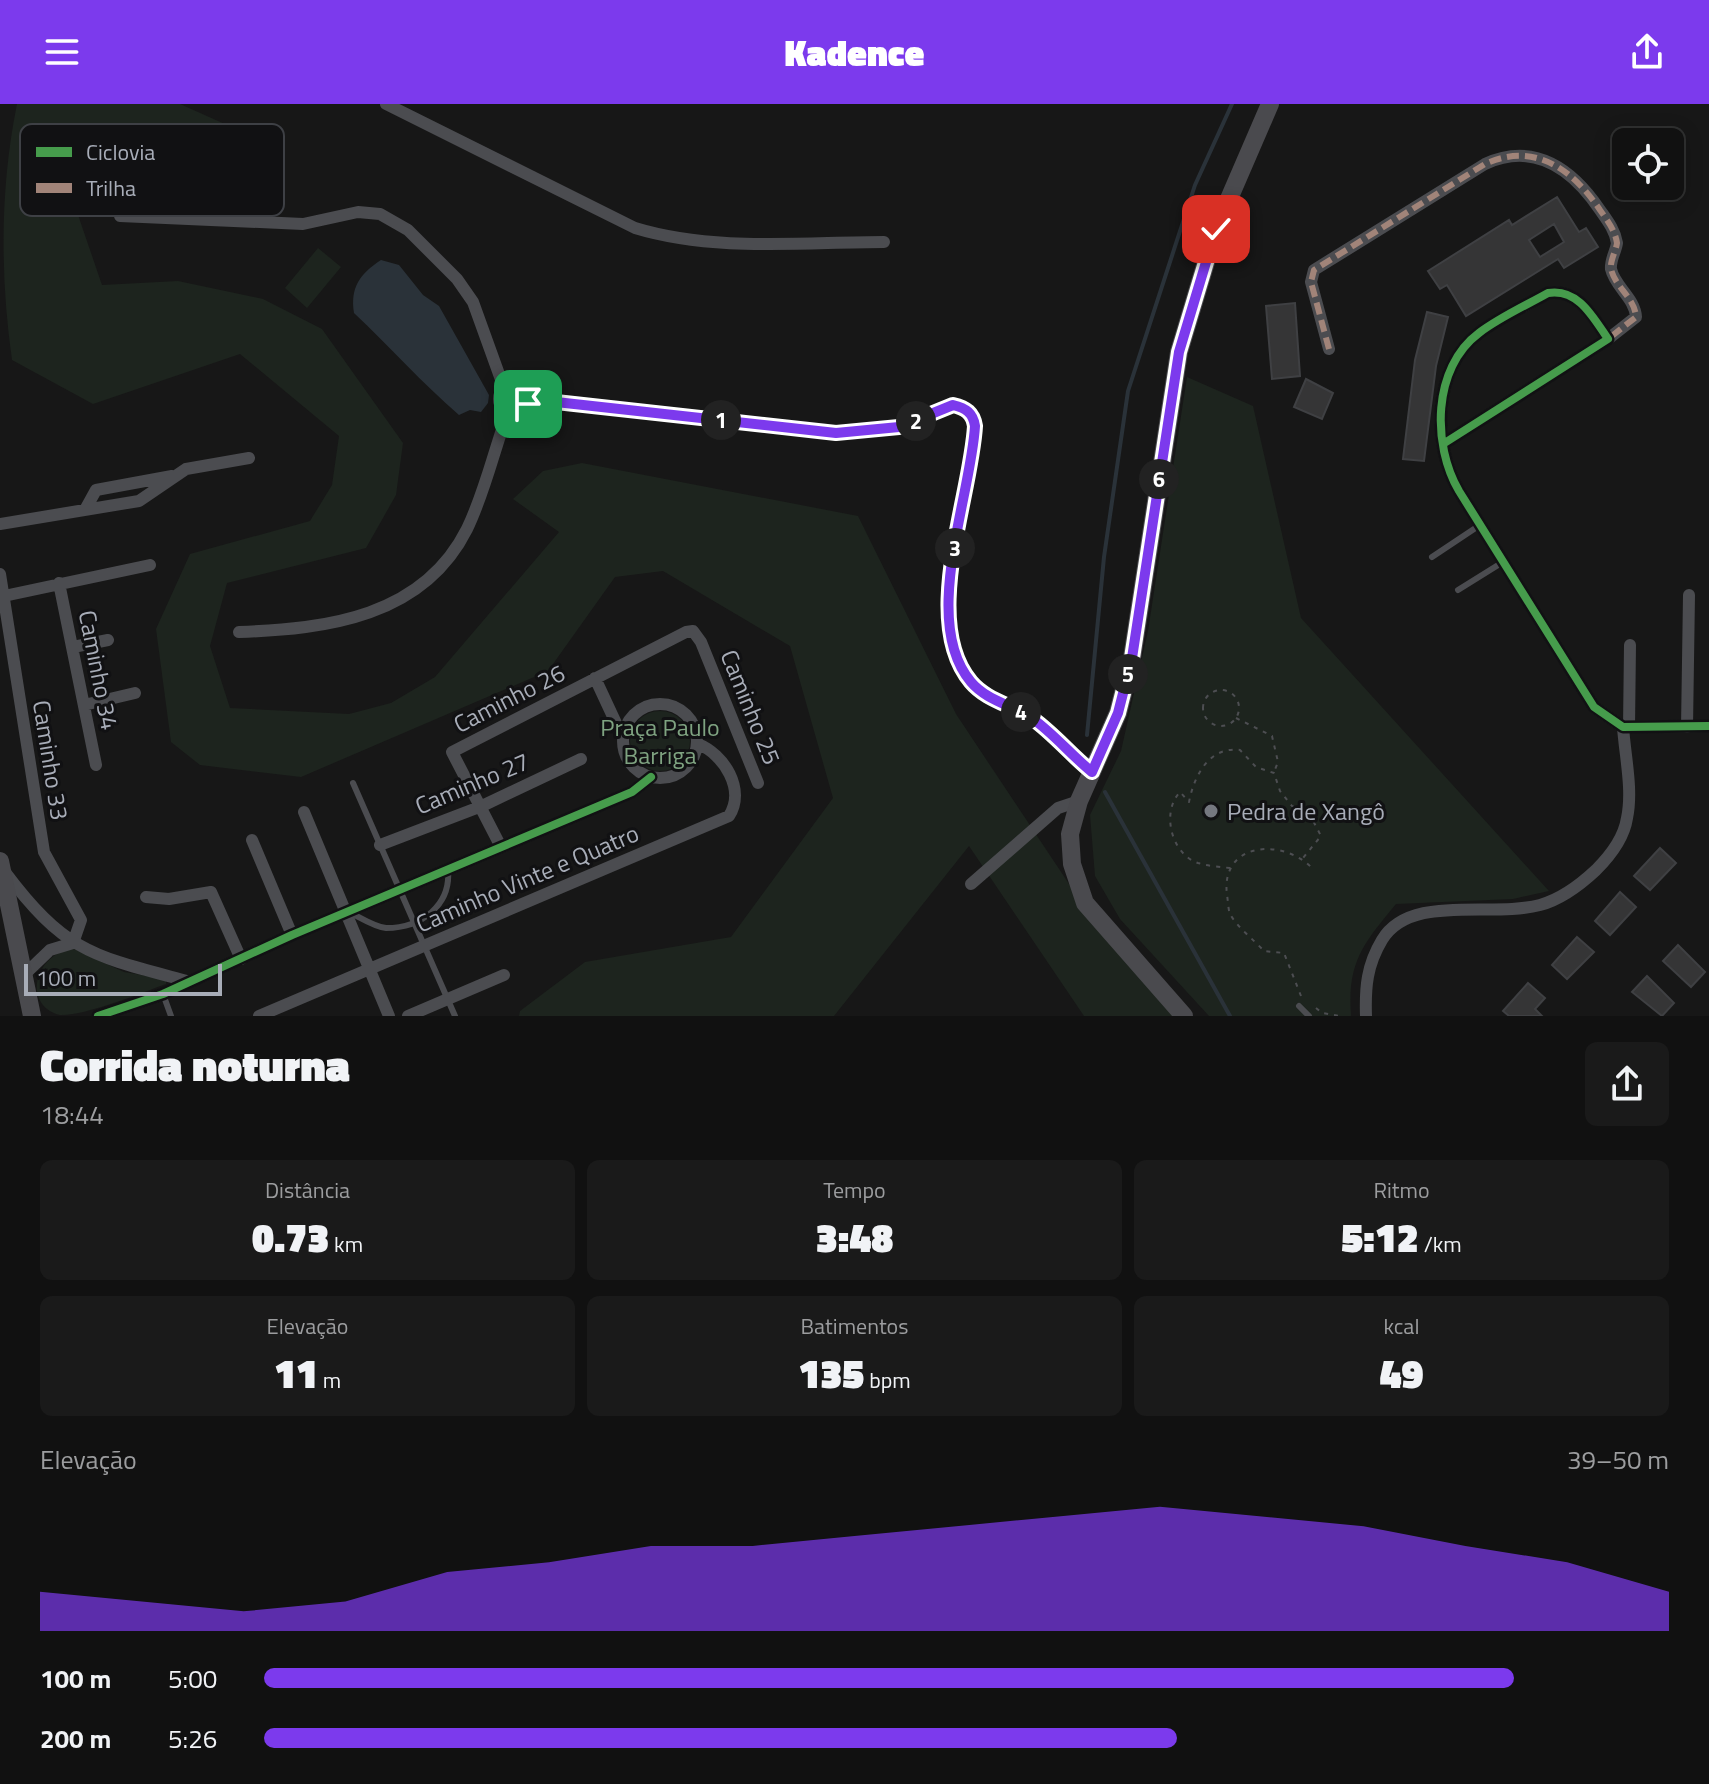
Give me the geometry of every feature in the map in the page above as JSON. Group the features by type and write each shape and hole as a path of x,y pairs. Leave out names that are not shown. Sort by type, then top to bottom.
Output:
{"main road":[{"path":"1184,1016 1085,903 1072,864 1070,834 1079,801 1118,713 1132,658 1179,352 1216,229 1270,104"},
{"path":"0,864 31,1012"}],"street":[{"path":"386,104 635,228 659,236 727,242 884,242"},
{"path":"1329,349 1311,282 1314,270 1485,164 1504,157 1546,161 1566,169 1583,183 1610,225 1617,243 1611,266 1636,317 1608,339 1443,444"},
{"path":"120,216 303,224 358,212 380,214 408,230 457,279 473,302 504,388 500,401 508,412"},
{"path":"1608,339 1576,297 1559,291 1548,293 1477,334 1462,351 1444,391 1443,444 1451,477 1594,707 1626,727 1709,726"},
{"path":"504,388 513,384 523,387 529,399"},
{"path":"529,399 836,433 890,429 953,405 963,407 973,416 975,426 949,593 954,651 970,681 982,693 1031,717 1092,772"},
{"path":"508,412 522,412 529,399"},
{"path":"239,632 351,620 382,610 412,594 453,553 467,529 508,412"},
{"path":"0,524 146,498 186,469 249,458"},
{"path":"85,510 96,490 173,476"},
{"path":"4,596 150,565"},
{"name":"Caminho 33","path":"0,574 44,852 81,920 73,943"},
{"name":"Caminho 34","path":"59,583 96,765"},
{"path":"1687,727 1689,595"},
{"name":"Caminho 25","path":"595,678 678,635 693,631 758,783"},
{"path":"73,647 108,640"},
{"path":"1366,1016 1369,962 1388,929 1410,914 1517,910 1543,905 1566,894 1600,866 1620,837 1628,816 1626,727 1630,645"},
{"path":"595,678 622,736 632,766 651,777 664,778 687,767 698,744 693,722 669,704 653,704 640,710 629,720 622,736"},
{"name":"Caminho 26","path":"501,847 452,752 595,678"},
{"path":"84,705 135,693"},
{"name":"Caminho Vinte e Quatro","path":"259,1016 729,816 736,798 730,776 716,755 698,744"},
{"name":"Caminho 27","path":"380,845 482,806 581,759"},
{"path":"98,1016 163,994 292,935 632,792 651,777"},
{"path":"971,884 1058,808 1079,801"},
{"path":"304,812 389,1016"},
{"path":"252,840 292,935"},
{"path":"0,864 37,913 73,943 97,957 187,981"},
{"path":"146,897 169,899 206,891 213,895 241,959"},
{"path":"25,974 39,957 73,943"},
{"path":"408,1016 504,975"}],"lane":[{"path":"1432,557 1480,525"},
{"path":"1458,590 1503,562"},
{"path":"353,783 455,1016"},
{"path":"348,912 386,928 415,921 440,908 447,894 448,870"},
{"path":"163,994 171,1016"},
{"path":"1299,1006 1309,1016"}],"path":[{"path":"1223,690 1234,695 1239,706 1236,718 1222,726 1211,722 1203,707 1207,696 1223,690"},
{"path":"1236,718 1272,736 1278,762 1274,773 1280,791 1292,806 1309,813 1321,836 1303,858"},
{"path":"1230,868 1195,863 1182,850 1168,819 1172,800 1180,792 1189,802 1194,779 1221,750 1240,750 1256,767 1274,773"},
{"path":"1313,869 1303,858 1283,849 1259,849 1235,860 1225,877 1230,913 1264,951 1284,953 1299,995 1322,1013 1340,1016"}],"green space":[{"path":"17,104 180,104 225,124 20,124 20,216 78,216 102,285 178,281 263,299 322,329 403,443 396,495 366,548 227,583 210,646 230,708 349,714 391,703 435,677 559,532 513,499 543,471 582,463 858,516 956,714 1081,902 1173,1016 1084,1016 969,846 834,1016 519,1016 520,1011 585,962 731,937 833,798 790,646 663,571 615,577 548,671 301,777 200,765 171,742 156,629 190,554 310,521 332,485 339,436 240,354 93,404 12,360 4,264 5,199"},
{"path":"318,248 341,267 307,308 285,288"},
{"path":"1187,377 1253,406 1301,618 1549,891 1513,899 1396,904 1366,943 1355,967 1350,997 1351,1016 1209,1016 1120,919 1095,876 1090,815 1121,751 1148,631"},
{"name":"Praça Paulo Barriga","path":"660,711 671,713 681,720 688,730 688,752 681,762 671,769 660,771 649,769 639,762 632,752 630,741 632,730 639,720 649,713"},
{"path":"74,949 124,972 166,979 166,984 98,1008 60,1015 40,1001 38,979 50,959"}],"shaded area":[{"path":"381,260 399,265 423,295 439,306 489,395 488,403 481,412 470,410 459,415 354,313 358,282"}],"building":[{"path":"1557,197 1579,232 1586,228 1598,247 1564,268 1558,259 1466,316 1447,285 1440,289 1428,271 1509,220 1512,225","holes":["1554,224 1564,242 1540,257 1529,240"]},
{"path":"1295,303 1300,376 1272,379 1266,306"},
{"path":"1427,312 1448,317 1436,366 1424,461 1403,459 1415,360"},
{"path":"1306,379 1333,393 1322,419 1294,407"},
{"path":"1660,848 1676,863 1650,890 1634,876"},
{"path":"1620,892 1636,907 1610,935 1595,921"},
{"path":"1577,937 1594,952 1567,979 1552,965"},
{"path":"1678,945 1705,972 1691,987 1663,961"},
{"path":"1647,976 1674,1003 1662,1016 1632,992"},
{"path":"1528,983 1545,998 1535,1009 1542,1016 1509,1016 1503,1011"}],"waterway":[{"path":"1087,735 1104,557 1128,391 1195,185 1232,104"},
{"path":"1105,792 1230,1016"}],"marked path":[{"path":"1329,349 1311,282 1314,270 1485,164 1520,156 1551,163 1565,172 1589,196 1613,229 1617,243 1611,269 1632,304 1636,317 1608,339"}],"cycle path":[{"path":"1443,444 1608,339 1584,306 1568,295 1548,293 1487,327 1464,348 1452,366 1445,386 1441,408 1441,430 1444,452 1459,491 1594,707 1623,727 1709,726"},
{"path":"529,399 836,433 899,427 953,405 966,410 975,426 948,593 949,626 956,656 977,688 1033,719 1092,772"},
{"path":"98,1016 163,994 292,935 632,792 651,777"}],"place":[{"name":"Pedra de Xangô","path":"1211,811"}],"route":[{"path":"528,404 529,399 836,433 881,431 919,420 953,405 963,407 973,416 975,438 949,593 954,651 970,681 982,693 1031,717 1092,772 1118,713 1132,658 1179,352 1216,229"}]}
